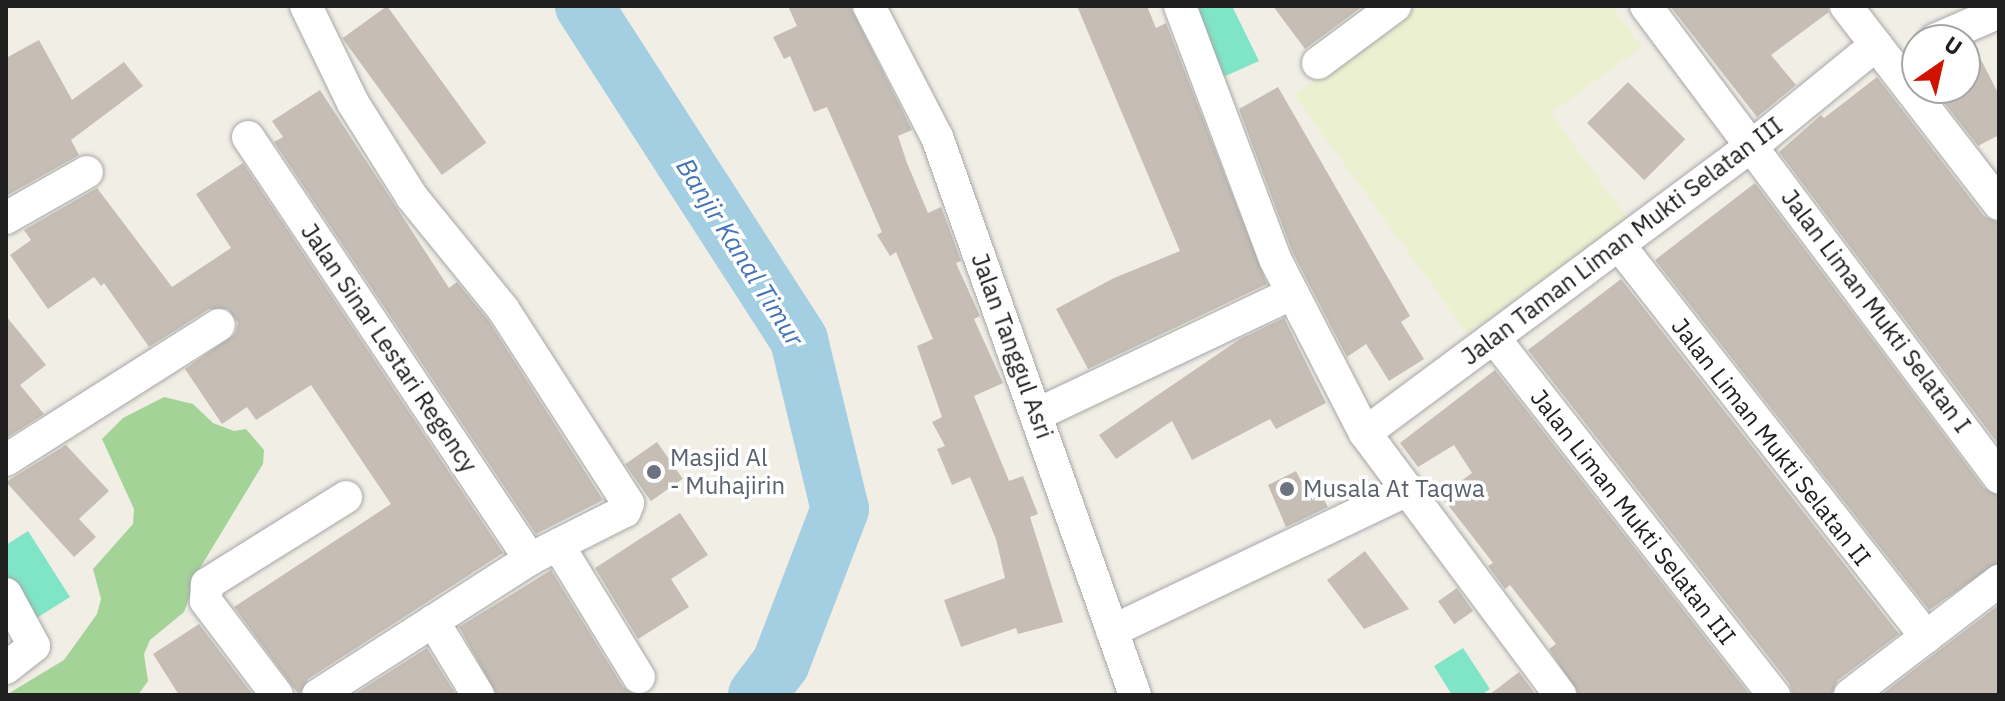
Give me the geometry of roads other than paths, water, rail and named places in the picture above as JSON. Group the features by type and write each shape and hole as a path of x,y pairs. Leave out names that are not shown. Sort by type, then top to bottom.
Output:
{"street":[{"path":"306,6 353,103 412,197 503,309 627,498 625,511 544,552 318,695"},
{"name":"Jalan Tanggul Asri","path":"869,6 937,137 1135,695"},
{"path":"1180,6 1275,259 1365,433 1560,695"},
{"path":"1318,63 1395,6"},
{"name":"Jalan Liman Mukti Selatan I","path":"1646,6 1999,477"},
{"path":"1846,6 1894,52 1999,204"},
{"path":"1961,24 1979,13"},
{"name":"Jalan Taman Liman Mukti Selatan III","path":"1365,433 1752,146 1894,52"},
{"name":"Jalan Sinar Lestari Regency","path":"248,137 544,552 639,677"},
{"path":"6,218 87,172"},
{"name":"Jalan Liman Mukti Selatan II","path":"1619,245 1926,637"},
{"path":"1036,415 1293,293"},
{"path":"6,460 219,325"},
{"name":"Jalan Liman Mukti Selatan III","path":"1494,338 1774,695"},
{"path":"1112,631 1407,490"},
{"path":"277,695 206,601 207,584 346,497"},
{"path":"1850,695 1999,581"},
{"path":"6,594 33,636 17,661"},
{"path":"433,621 478,695"}],"waterway":[{"name":"Banjir Kanal Timur","path":"584,6 799,340 840,509 781,663 757,695"}],"place":[{"name":"Masjid Al - Muhajirin","path":"654,472"},
{"name":"Musala At Taqwa","path":"1287,489"}]}
